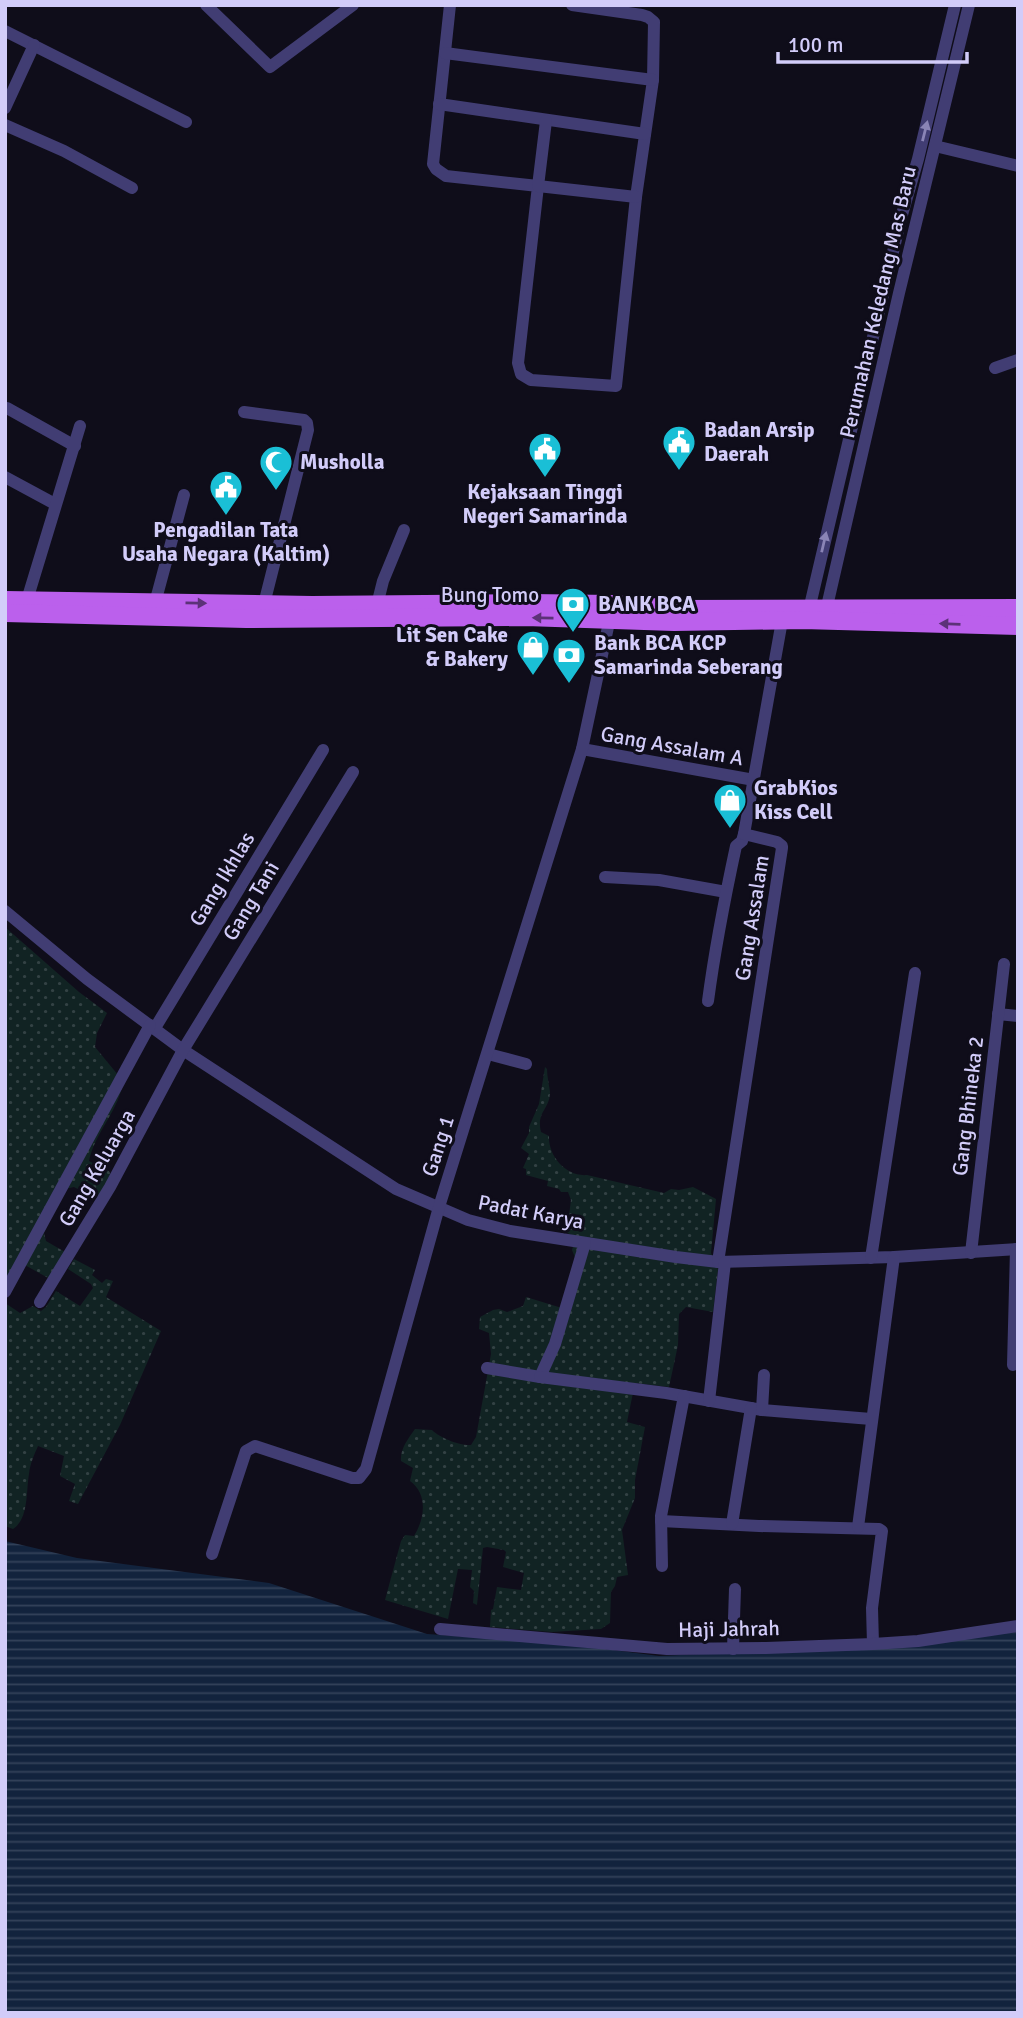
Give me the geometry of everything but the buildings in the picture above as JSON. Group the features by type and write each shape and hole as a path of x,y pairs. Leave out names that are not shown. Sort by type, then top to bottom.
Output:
{"main road":[{"name":"Bung Tomo","path":"5,600 264,604 312,612 526,617 676,609 783,614 1013,617"},
{"name":"Bung Tomo","path":"5,613 246,619 377,605 440,603 611,612"}],"street":[{"path":"206,5 270,67 353,5"},
{"path":"450,5 433,164 436,169 446,176 636,197"},
{"path":"546,121 517,363 521,374 531,380 617,386 636,197 653,80 654,22 642,15 572,5"},
{"path":"816,614 901,218 955,5"},
{"name":"Perumahan Keledang Mas Baru","path":"816,614 932,162 969,5"},
{"path":"5,31 186,122"},
{"path":"5,108 34,45"},
{"path":"445,52 653,80"},
{"path":"439,104 645,134"},
{"path":"5,125 64,150 132,188"},
{"path":"935,146 1018,166"},
{"path":"918,159 932,162"},
{"path":"995,369 1018,360"},
{"path":"7,408 75,446"},
{"path":"244,412 304,420 308,430 264,604"},
{"path":"27,600 80,426"},
{"path":"5,477 55,504"},
{"path":"155,603 184,495"},
{"path":"377,605 383,581 404,530"},
{"name":"Gang 1","path":"212,1554 246,1451 251,1448 255,1446 352,1478 359,1478 366,1469 439,1207 582,749 611,612"},
{"name":"Gang Assalam","path":"721,1262 782,846 777,842 744,834 783,614"},
{"name":"Gang Assalam A","path":"582,749 754,780"},
{"name":"Gang Ikhlas","path":"5,1292 153,1026 323,750"},
{"name":"Gang Tani","path":"183,1050 353,772"},
{"path":"708,1001 726,892 736,846 743,841 744,834"},
{"path":"605,877 659,880 726,892"},
{"name":"Padat Karya","path":"5,911 87,979 183,1050 396,1189 468,1220 510,1231 721,1262 894,1257 1017,1249"},
{"name":"Gang Bhineka 2","path":"971,1253 1004,964"},
{"path":"871,1258 915,973"},
{"path":"998,1014 1018,1016"},
{"name":"Gang Keluarga","path":"40,1302 110,1187 183,1050"},
{"path":"488,1054 526,1064"},
{"path":"540,1377 555,1344 585,1243"},
{"path":"1013,1364 1017,1249"},
{"path":"858,1527 894,1257"},
{"path":"709,1401 721,1262"},
{"path":"487,1368 757,1409 871,1419"},
{"path":"732,1524 764,1375"},
{"path":"662,1566 661,1521 684,1396"},
{"path":"661,1521 879,1529 882,1531 872,1608 873,1644"},
{"path":"733,1649 735,1589"},
{"name":"Haji Jahrah","path":"440,1629 667,1649 733,1649 918,1641 1018,1626"}],"shaded area":[{"path":"5,927 107,1013 97,1033 95,1047 123,1081 117,1101 96,1140 89,1161 109,1171 111,1175 99,1200 74,1187 65,1189 44,1233 46,1241 65,1252 50,1279 23,1264 5,1291"},
{"path":"545,1067 550,1092 540,1120 541,1132 549,1136 549,1144 560,1164 579,1175 664,1193 671,1189 693,1187 716,1199 711,1253 718,1269 713,1312 686,1307 679,1314 678,1345 669,1387 635,1383 627,1422 645,1427 635,1480 635,1498 622,1530 628,1575 617,1577 611,1592 610,1623 601,1629 552,1632 490,1627 497,1587 521,1590 524,1573 503,1567 506,1552 504,1550 483,1548 477,1605 473,1603 474,1591 470,1587 472,1570 458,1569 448,1619 385,1600 401,1541 405,1535 414,1536 421,1522 423,1507 420,1493 410,1481 413,1468 401,1461 405,1444 415,1429 432,1430 445,1439 466,1445 471,1445 476,1437 491,1354 489,1333 479,1329 480,1317 493,1310 507,1312 523,1306 526,1297 562,1308 576,1260 572,1250 572,1235 558,1229 568,1223 571,1200 568,1192 547,1186 548,1181 526,1175 526,1169 523,1168 529,1154 521,1148 539,1104"},
{"path":"74,1259 95,1270 92,1275 102,1283 106,1279 113,1281 106,1297 161,1331 120,1425 78,1504 69,1501 75,1484 60,1476 64,1456 38,1446 30,1467 22,1518 13,1529 5,1526 5,1303 20,1313 33,1306 41,1311 56,1291 80,1306 93,1288 68,1269"}],"water":[{"path":"5,1541 77,1558 269,1583 427,1634 559,1643 659,1656 1018,1632 1018,2013 5,2013"}],"place":[{"name":"Badan Arsip Daerah","path":"679,472"},
{"name":"Kejaksaan Tinggi Negeri Samarinda","path":"545,479"},
{"name":"Musholla","path":"276,492"},
{"name":"Pengadilan Tata Usaha Negara (Kaltim)","path":"226,517"},
{"name":"BANK BCA","path":"573,634"},
{"name":"Lit Sen Cake & Bakery","path":"533,677"},
{"name":"Bank BCA KCP Samarinda Seberang","path":"569,685"},
{"name":"GrabKios Kiss Cell","path":"730,830"}]}
